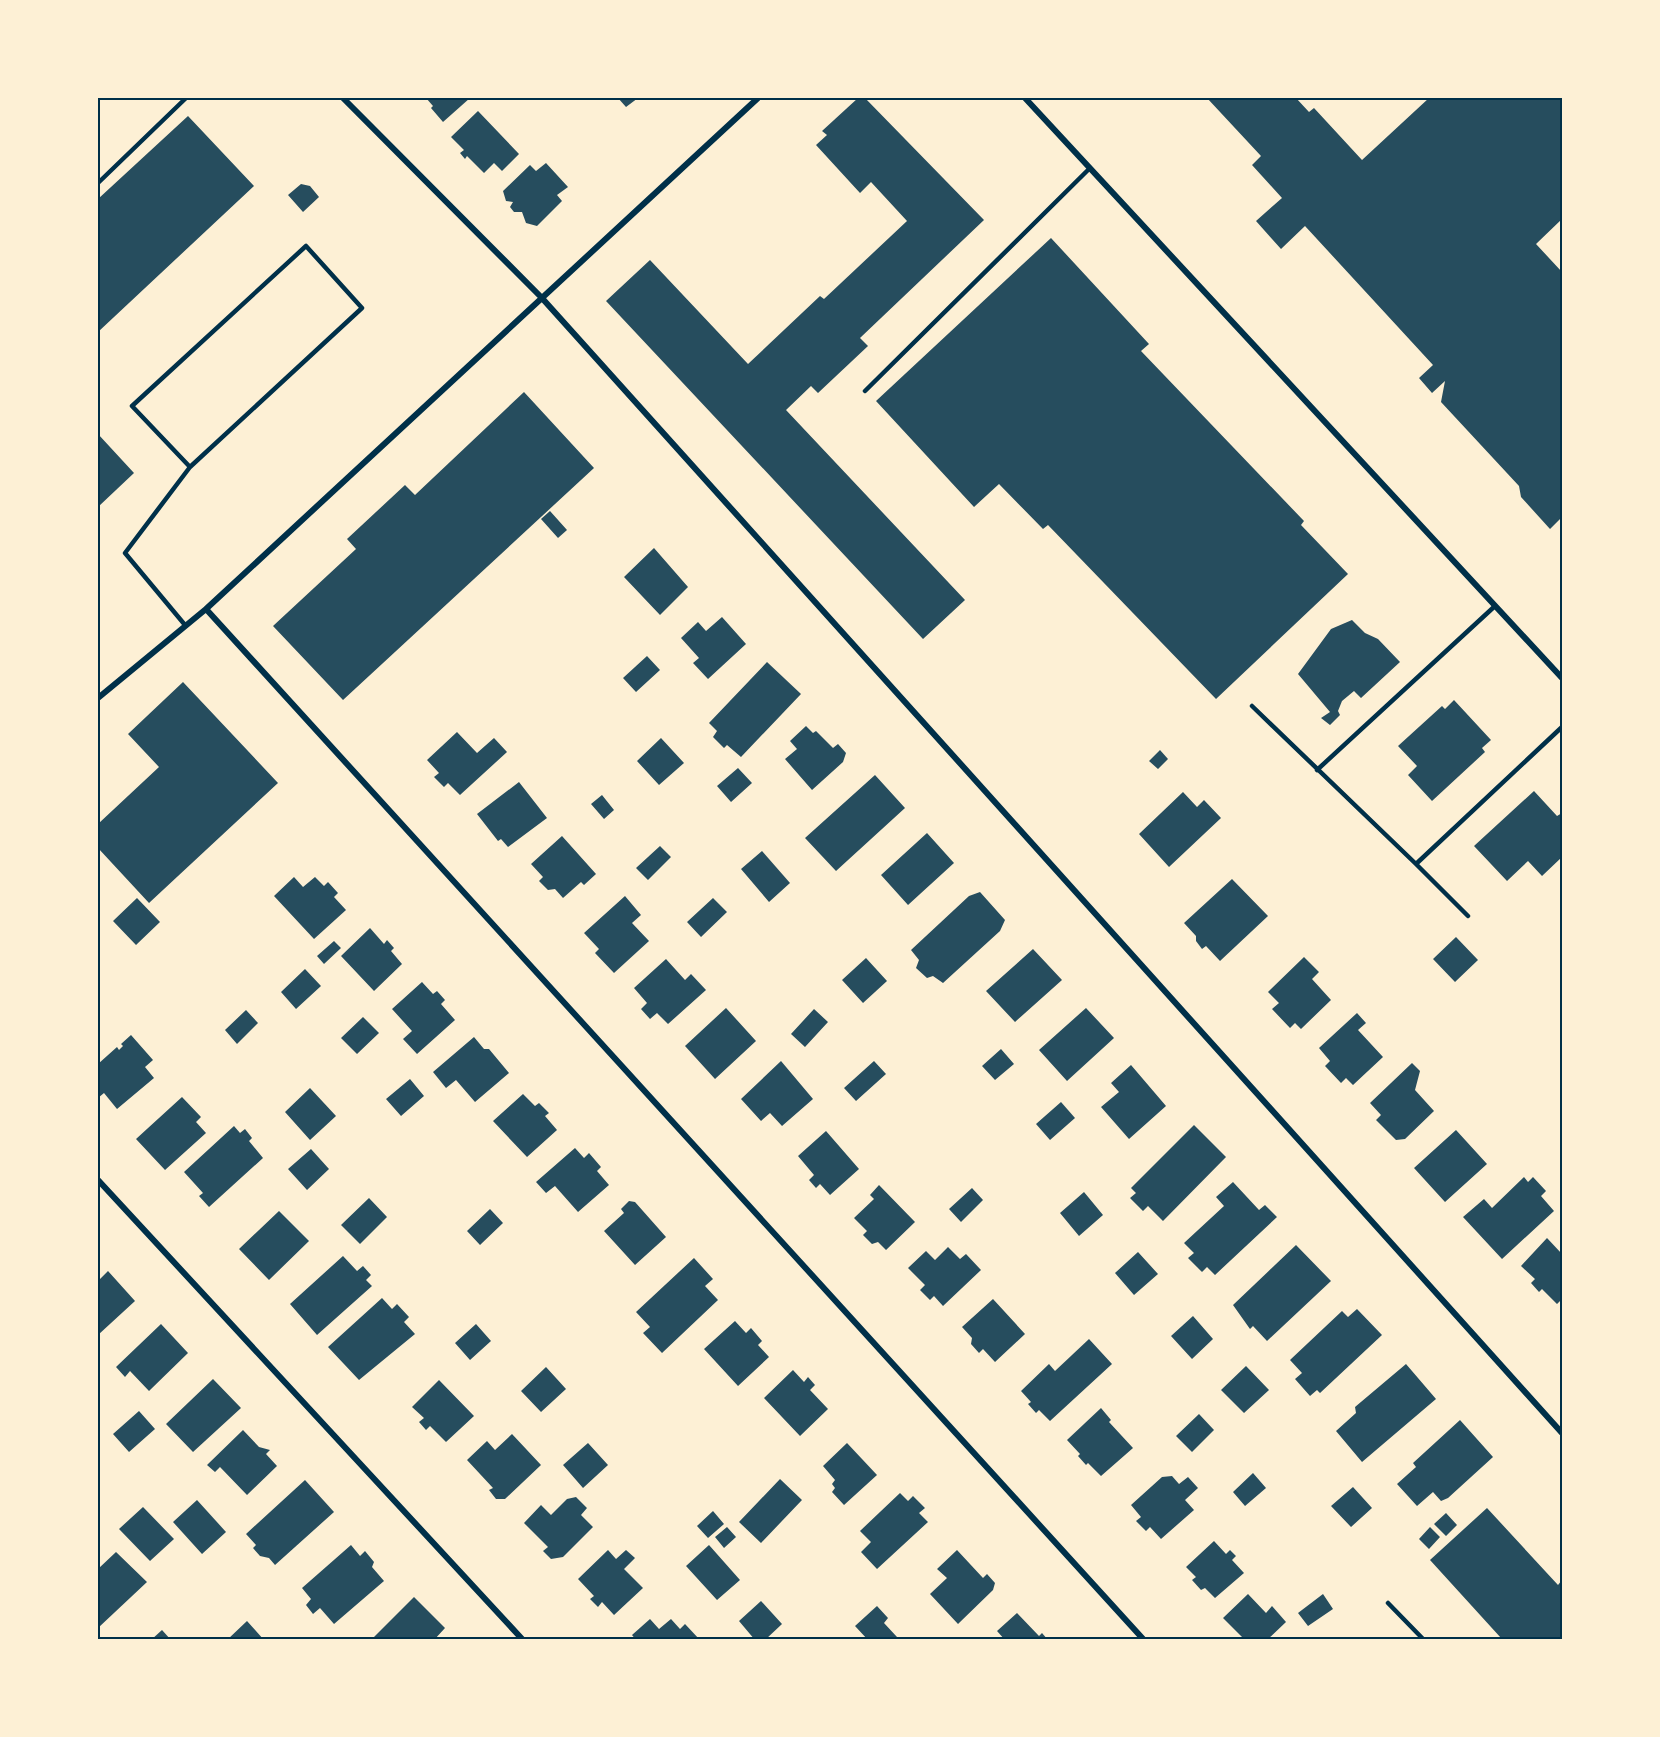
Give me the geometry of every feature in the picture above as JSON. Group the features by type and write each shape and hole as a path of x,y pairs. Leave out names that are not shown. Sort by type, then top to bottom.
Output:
{"street":[{"path":"343,98 541,297 1563,1433"},
{"path":"98,698 206,609 758,98"},
{"path":"1025,98 1563,678"},
{"path":"206,609 1144,1640"},
{"path":"98,1180 523,1640"}],"lane":[{"path":"98,183 186,98"},
{"path":"865,391 1090,168"},
{"path":"185,625 124,553 190,467 362,308 306,246 132,406 190,467"},
{"path":"1317,770 1495,606"},
{"path":"1252,706 1468,916"},
{"path":"1416,864 1563,727"},
{"path":"1388,1603 1424,1640"}],"building":[{"path":"426,98 470,98 443,122"},
{"path":"618,98 638,98 626,107"},
{"path":"858,98 865,98 984,220 860,338 868,346 818,393 811,386 786,410 965,600 923,639 606,301 650,260 748,364 820,296 824,299 907,221 871,182 860,193 816,145 827,135 822,131"},
{"path":"1207,98 1296,98 1309,112 1314,108 1362,160 1429,98 1562,98 1562,219 1536,244 1562,272 1562,517 1550,529 1521,497 1519,486 1441,402 1445,381 1432,393 1419,378 1433,365 1305,226 1281,249 1256,221 1282,198 1252,165 1261,156"},
{"path":"478,111 519,154 502,171 494,163 484,173 467,156 465,159 460,153 464,150 451,137"},
{"path":"188,116 254,186 98,332 98,199"},
{"path":"546,163 568,187 557,195 562,201 537,226 526,223 522,212 514,212 510,207 513,202 506,201 503,191 530,165 536,171"},
{"path":"301,184 310,186 319,197 303,212 288,195"},
{"path":"1051,238 1149,344 1141,351 1304,521 1301,525 1348,574 1216,699 1048,525 1043,529 999,484 974,507 876,401"},
{"path":"524,392 594,468 343,700 273,626 356,549 347,539 405,485 415,495"},
{"path":"98,434 134,473 98,507"},
{"path":"550,511 567,530 558,538 541,519"},
{"path":"654,548 688,587 660,615 624,577"},
{"path":"722,617 746,644 708,679 693,663 699,658 681,638 698,622 706,631"},
{"path":"1352,620 1365,633 1378,639 1400,662 1361,698 1354,691 1342,701 1338,711 1340,715 1330,725 1321,718 1330,712 1298,674 1331,629"},
{"path":"647,656 660,670 636,692 623,678"},
{"path":"767,662 801,694 741,757 727,745 724,748 713,737 717,731 709,723"},
{"path":"183,682 278,783 149,903 98,848 98,824 159,767 128,734"},
{"path":"1454,700 1491,740 1482,748 1485,752 1432,801 1408,775 1417,766 1398,746 1442,706 1445,709"},
{"path":"806,726 813,733 816,731 833,748 838,744 846,753 843,762 812,790 785,759 797,749 790,741"},
{"path":"457,732 477,753 494,738 507,752 460,795 448,783 444,787 434,777 439,773 427,760"},
{"path":"661,738 684,763 659,785 637,761"},
{"path":"1160,750 1168,759 1158,769 1149,761"},
{"path":"738,768 752,783 731,802 717,786"},
{"path":"875,775 905,808 836,871 805,838"},
{"path":"519,782 547,818 508,847 501,839 498,841 477,814"},
{"path":"1534,791 1557,816 1562,813 1562,857 1542,876 1528,861 1507,881 1474,846"},
{"path":"1183,792 1197,807 1204,800 1221,818 1169,867 1139,834"},
{"path":"602,795 614,810 604,819 591,804"},
{"path":"927,833 954,863 908,905 881,875"},
{"path":"562,836 596,874 584,885 581,882 563,898 555,889 548,890 539,881 543,877 531,864"},
{"path":"660,846 671,857 648,880 636,868"},
{"path":"762,851 790,883 769,902 741,869"},
{"path":"294,877 303,887 315,877 324,886 328,882 338,893 334,897 346,910 314,939 274,896"},
{"path":"1232,879 1268,916 1220,961 1206,946 1202,949 1196,941 1196,936 1184,923"},
{"path":"980,892 1005,920 1000,931 943,983 933,976 927,978 916,968 919,960 911,950 969,896"},
{"path":"625,896 641,915 632,923 649,941 614,973 595,953 599,949 584,933"},
{"path":"137,898 160,922 136,945 113,921"},
{"path":"713,898 727,912 701,937 687,922"},
{"path":"370,928 384,944 387,940 394,948 391,951 402,964 374,991 341,956"},
{"path":"1456,937 1478,960 1455,982 1433,959"},
{"path":"334,941 341,948 324,964 317,956"},
{"path":"1033,949 1062,980 1015,1022 986,991"},
{"path":"1304,957 1319,972 1312,979 1331,1000 1301,1029 1295,1023 1290,1028 1272,1009 1279,1003 1268,992"},
{"path":"866,958 887,981 863,1003 842,980"},
{"path":"666,959 685,980 691,974 706,990 668,1024 657,1013 650,1019 641,1009 647,1003 634,988"},
{"path":"305,969 321,986 296,1009 281,992"},
{"path":"422,982 433,994 437,991 445,1000 441,1004 455,1020 417,1054 403,1039 412,1031 392,1009"},
{"path":"726,1008 756,1041 715,1079 685,1046"},
{"path":"1086,1008 1114,1038 1067,1081 1039,1050"},
{"path":"814,1009 828,1022 805,1047 791,1034"},
{"path":"246,1010 258,1023 237,1044 225,1030"},
{"path":"1357,1013 1366,1023 1358,1030 1383,1057 1353,1085 1346,1078 1341,1083 1325,1066 1330,1061 1319,1048"},
{"path":"363,1017 379,1033 357,1054 341,1038"},
{"path":"131,1035 153,1060 145,1067 154,1078 117,1109 104,1093 98,1098 98,1064 117,1047 119,1050 123,1046 121,1044"},
{"path":"474,1037 484,1049 489,1049 509,1073 475,1102 456,1080 446,1088 433,1072"},
{"path":"1001,1049 1014,1064 995,1080 982,1066"},
{"path":"781,1061 813,1099 782,1126 770,1113 761,1121 741,1099"},
{"path":"874,1061 886,1074 856,1101 844,1088"},
{"path":"1412,1063 1420,1071 1415,1090 1434,1111 1405,1139 1396,1140 1376,1120 1381,1115 1370,1103"},
{"path":"1131,1065 1166,1106 1129,1139 1101,1107 1119,1092 1111,1083"},
{"path":"410,1079 424,1096 401,1116 386,1099"},
{"path":"310,1088 336,1116 310,1140 285,1112"},
{"path":"523,1094 535,1106 539,1103 549,1113 545,1116 557,1130 527,1157 493,1121"},
{"path":"182,1097 201,1117 196,1122 206,1133 165,1170 136,1139"},
{"path":"1061,1102 1075,1118 1050,1140 1036,1124"},
{"path":"1194,1125 1226,1157 1163,1221 1148,1206 1143,1211 1130,1198 1136,1193 1131,1188"},
{"path":"234,1126 240,1133 245,1129 252,1138 249,1141 263,1158 209,1207 199,1196 203,1193 184,1172"},
{"path":"1456,1130 1487,1164 1445,1202 1414,1168"},
{"path":"826,1131 859,1169 830,1195 820,1184 816,1188 809,1180 814,1175 798,1156"},
{"path":"575,1148 584,1158 589,1153 601,1167 597,1171 609,1185 578,1212 555,1186 546,1193 536,1182"},
{"path":"311,1149 329,1169 307,1190 288,1169"},
{"path":"1524,1177 1528,1182 1533,1177 1546,1191 1541,1196 1554,1211 1502,1259 1463,1217 1484,1199 1492,1208"},
{"path":"1233,1182 1259,1210 1265,1205 1277,1217 1215,1275 1207,1267 1202,1272 1188,1258 1194,1253 1184,1243 1224,1206 1216,1197"},
{"path":"879,1185 915,1222 886,1250 878,1242 872,1244 863,1235 867,1231 854,1218 874,1199 870,1195"},
{"path":"972,1188 983,1200 961,1222 949,1209"},
{"path":"1084,1192 1103,1215 1079,1236 1060,1213"},
{"path":"369,1198 387,1217 360,1244 341,1225"},
{"path":"629,1201 635,1202 666,1237 635,1265 604,1231 624,1213 621,1209"},
{"path":"490,1209 503,1223 480,1245 467,1231"},
{"path":"279,1211 309,1241 269,1280 239,1249"},
{"path":"1547,1238 1562,1254 1562,1299 1557,1304 1542,1289 1539,1292 1531,1283 1535,1279 1521,1266"},
{"path":"1296,1245 1331,1281 1267,1341 1253,1326 1250,1329 1233,1305"},
{"path":"948,1247 960,1259 966,1254 981,1270 943,1306 934,1296 930,1300 920,1290 925,1285 908,1268 926,1251 935,1260"},
{"path":"1138,1252 1158,1274 1134,1295 1115,1273"},
{"path":"343,1256 357,1271 363,1266 371,1275 366,1280 372,1286 317,1335 290,1304"},
{"path":"694,1258 713,1279 705,1286 718,1300 662,1353 643,1333 650,1327 636,1312"},
{"path":"108,1271 135,1301 98,1335 98,1281"},
{"path":"382,1298 392,1309 397,1304 409,1317 404,1322 415,1334 359,1380 328,1347"},
{"path":"993,1299 1025,1334 995,1362 983,1349 979,1353 971,1344 972,1338 962,1327"},
{"path":"1357,1309 1382,1335 1320,1393 1317,1390 1310,1396 1295,1379 1302,1373 1290,1360 1342,1311 1348,1317"},
{"path":"1193,1316 1213,1339 1192,1359 1171,1336"},
{"path":"735,1321 746,1333 751,1328 762,1341 758,1345 769,1357 738,1386 704,1349"},
{"path":"161,1324 188,1353 149,1391 130,1371 125,1377 116,1367"},
{"path":"476,1324 491,1341 470,1360 455,1343"},
{"path":"1089,1339 1112,1364 1050,1421 1039,1410 1036,1413 1028,1404 1031,1402 1021,1391 1049,1364 1055,1371"},
{"path":"1406,1364 1436,1399 1362,1462 1336,1431 1356,1413 1355,1407"},
{"path":"1246,1366 1269,1390 1244,1413 1221,1390"},
{"path":"546,1367 566,1389 541,1412 521,1391"},
{"path":"793,1370 804,1382 808,1377 815,1385 810,1390 828,1409 800,1436 764,1398"},
{"path":"213,1379 241,1408 193,1452 166,1424"},
{"path":"439,1380 474,1416 446,1442 430,1426 426,1430 419,1422 424,1418 412,1407"},
{"path":"1101,1408 1111,1420 1109,1422 1133,1448 1101,1476 1088,1463 1086,1465 1078,1456 1080,1454 1067,1440"},
{"path":"139,1411 155,1429 129,1452 113,1434"},
{"path":"1199,1414 1214,1430 1192,1452 1176,1436"},
{"path":"1460,1420 1493,1457 1448,1498 1441,1501 1433,1492 1417,1506 1397,1484 1416,1467 1413,1463"},
{"path":"243,1430 259,1447 270,1450 266,1454 277,1466 247,1495 220,1467 215,1472 207,1465"},
{"path":"512,1434 541,1465 505,1499 496,1499 489,1490 493,1488 467,1460 487,1441 495,1450"},
{"path":"588,1443 608,1465 583,1488 563,1465"},
{"path":"847,1443 877,1475 844,1505 832,1492 835,1488 832,1484 835,1480 823,1466"},
{"path":"1253,1473 1266,1488 1245,1506 1233,1492"},
{"path":"1172,1476 1179,1484 1188,1477 1198,1488 1185,1500 1194,1510 1161,1539 1150,1527 1146,1531 1136,1521 1141,1517 1131,1505 1162,1477"},
{"path":"780,1479 802,1500 761,1543 739,1522"},
{"path":"305,1480 334,1512 275,1565 269,1558 260,1556 253,1548 256,1545 246,1534"},
{"path":"1353,1487 1372,1508 1351,1527 1331,1506"},
{"path":"900,1493 908,1501 913,1496 925,1508 919,1513 928,1522 877,1569 861,1552 871,1542 860,1531"},
{"path":"576,1497 587,1508 581,1515 593,1527 563,1557 551,1559 543,1551 548,1547 524,1523 541,1505 551,1515 567,1499"},
{"path":"197,1500 226,1532 202,1554 173,1522"},
{"path":"143,1507 174,1539 150,1561 119,1529"},
{"path":"1487,1508 1558,1585 1562,1580 1562,1640 1499,1640 1501,1638 1430,1560"},
{"path":"713,1511 724,1524 708,1538 697,1526"},
{"path":"1446,1513 1457,1525 1446,1536 1434,1524"},
{"path":"727,1527 736,1537 724,1548 715,1537"},
{"path":"1430,1527 1440,1537 1429,1549 1419,1539"},
{"path":"1214,1541 1226,1554 1230,1550 1236,1556 1232,1560 1244,1573 1215,1598 1205,1588 1201,1590 1192,1580 1196,1577 1186,1567"},
{"path":"351,1545 360,1556 365,1551 374,1562 372,1567 384,1581 334,1624 320,1608 313,1614 306,1605 311,1599 302,1588"},
{"path":"709,1545 740,1580 717,1600 686,1566"},
{"path":"608,1550 616,1559 626,1550 635,1558 624,1569 643,1588 614,1615 602,1602 598,1607 590,1599 594,1596 578,1579"},
{"path":"957,1550 983,1578 987,1574 995,1583 993,1590 958,1624 930,1594 947,1578 937,1569"},
{"path":"116,1552 147,1582 98,1628 98,1569"},
{"path":"1248,1594 1266,1613 1272,1606 1286,1622 1267,1640 1245,1640 1223,1618"},
{"path":"1323,1594 1333,1609 1308,1626 1298,1613"},
{"path":"414,1597 445,1628 434,1640 371,1640"},
{"path":"761,1601 782,1624 765,1640 755,1640 739,1621"},
{"path":"877,1606 888,1618 884,1623 897,1637 895,1640 868,1640 855,1626"},
{"path":"1017,1613 1039,1636 1042,1633 1048,1640 1005,1640 997,1631"},
{"path":"650,1619 659,1629 671,1619 680,1629 685,1624 700,1640 636,1640 632,1635"},
{"path":"247,1621 264,1640 227,1640"},
{"path":"162,1630 171,1640 151,1640"}]}
